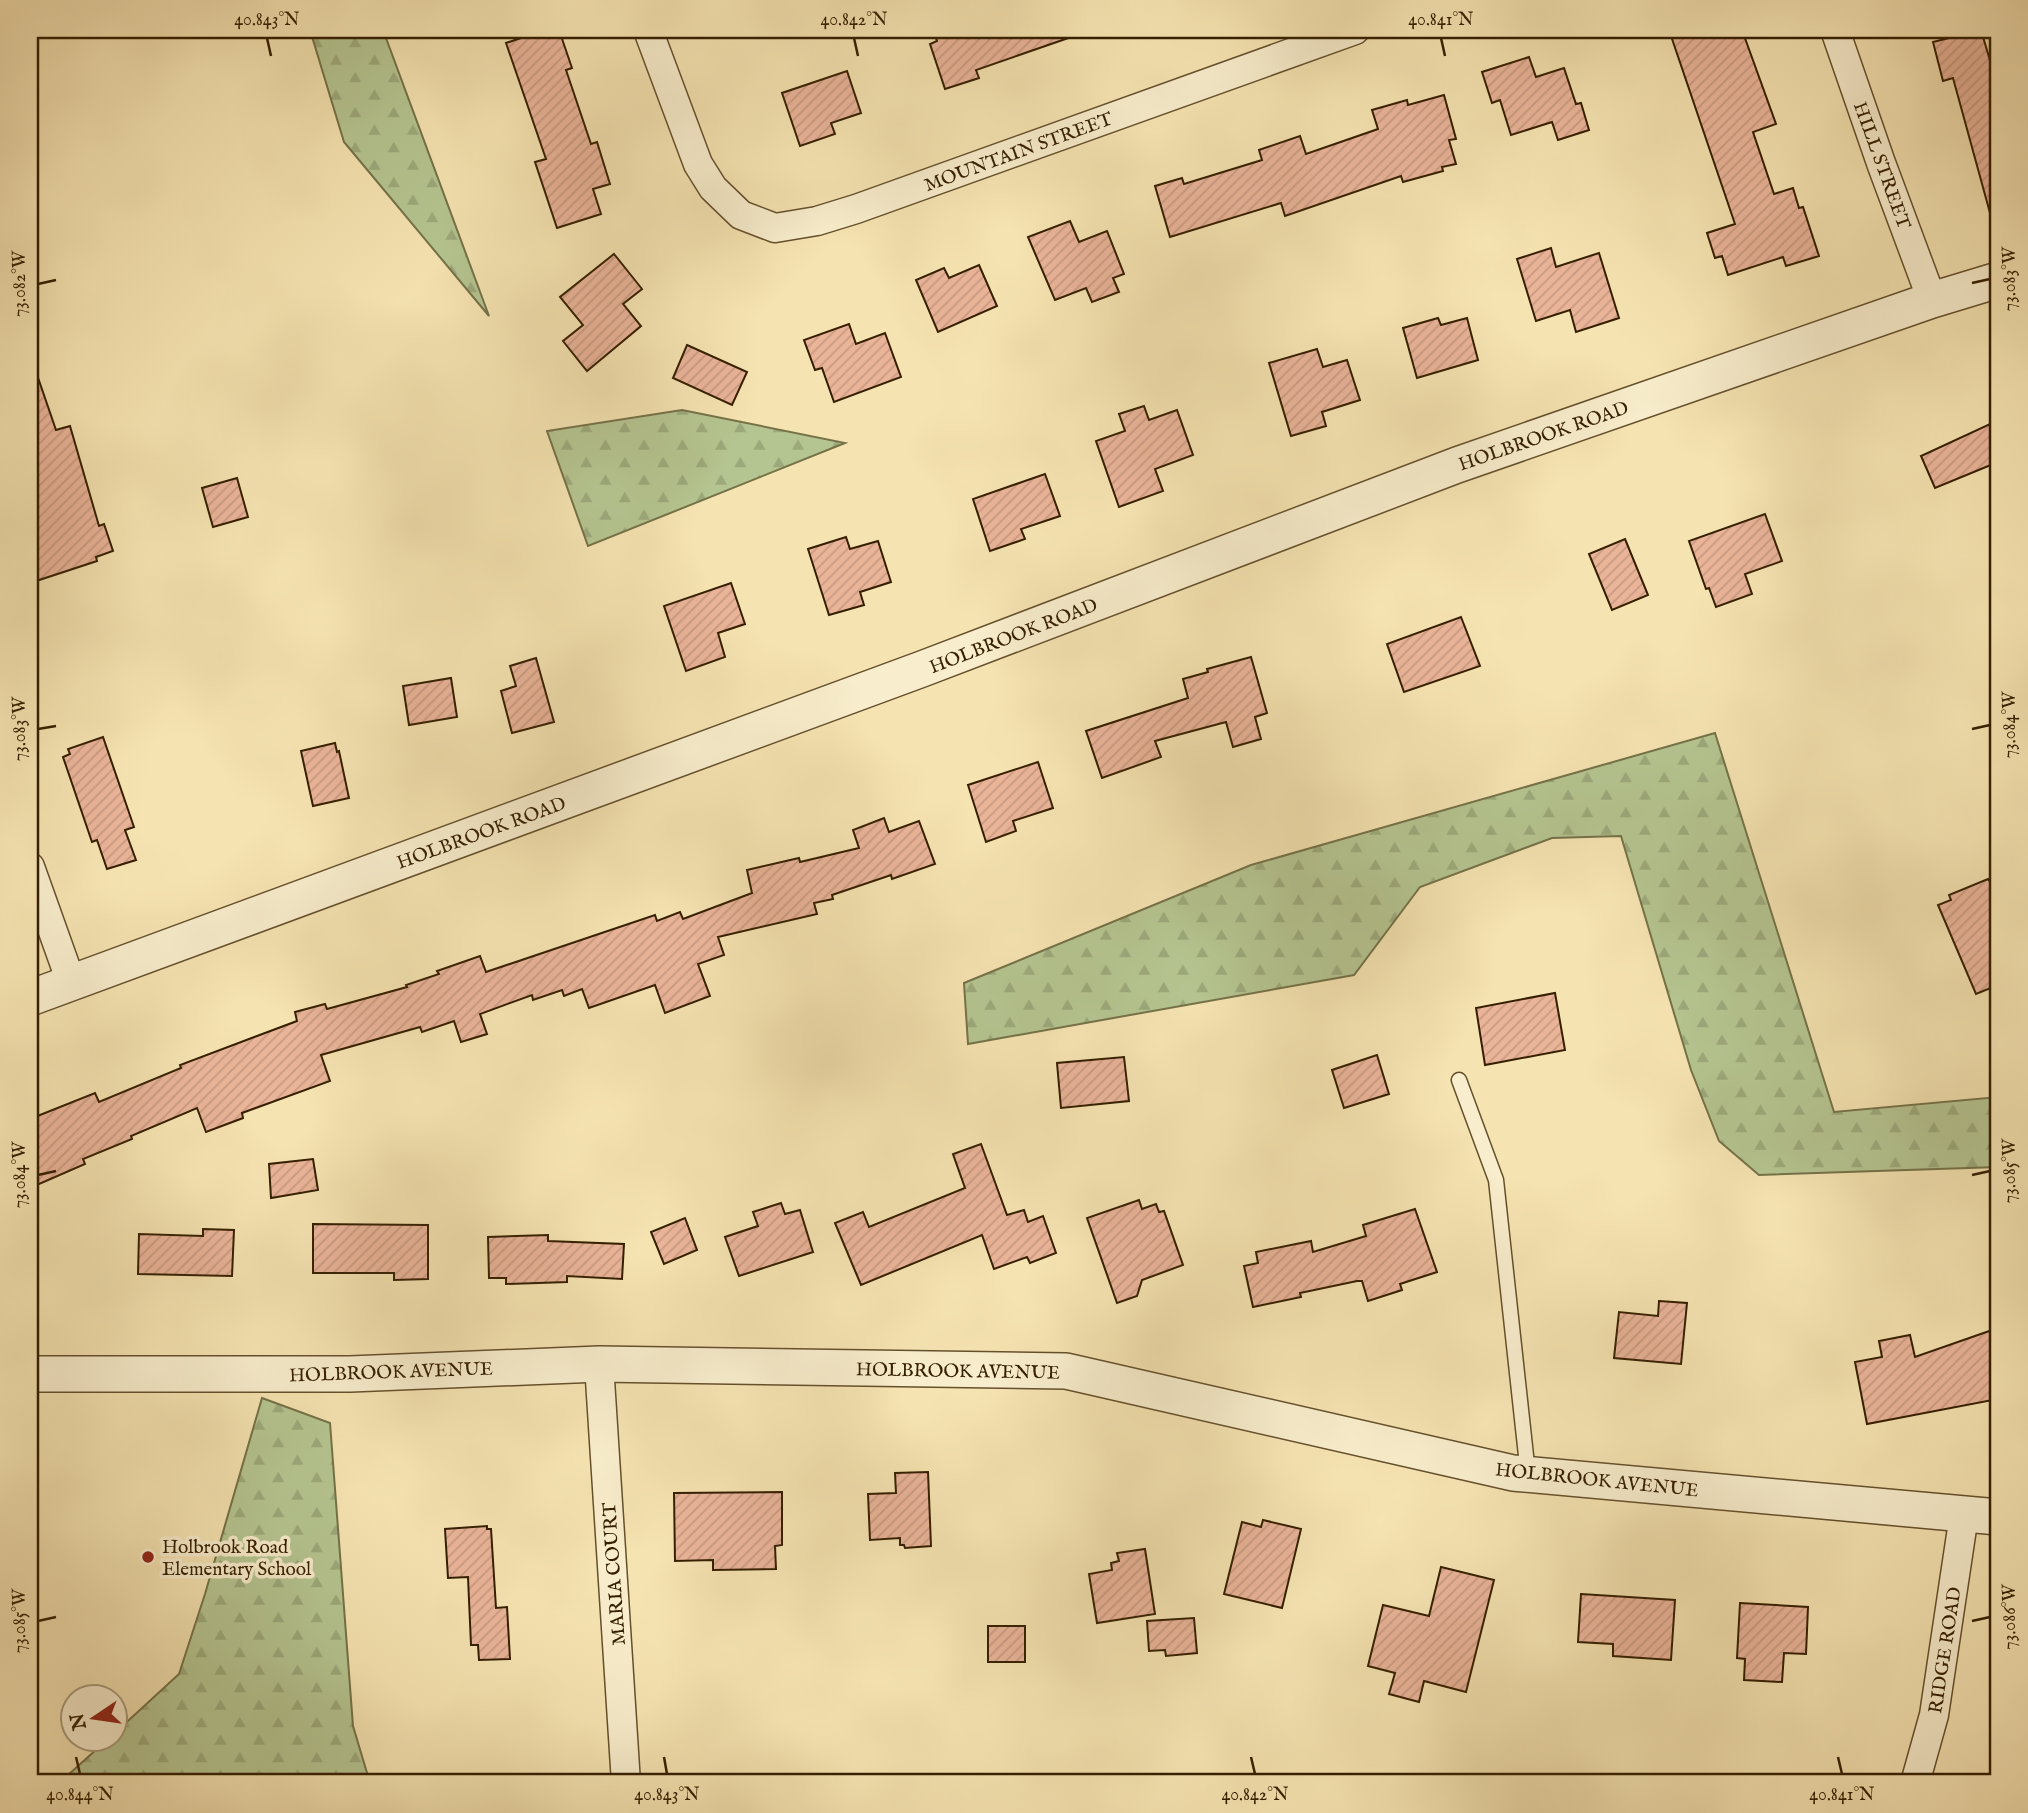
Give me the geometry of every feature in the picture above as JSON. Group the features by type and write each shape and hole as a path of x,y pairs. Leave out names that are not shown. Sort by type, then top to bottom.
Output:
{"street":[{"name":"MOUNTAIN STREET","path":"648,30 698,164 713,188 741,215 775,228 817,221 856,209 1355,30"},
{"name":"HILL STREET","path":"1835,30 1932,300"},
{"name":"HOLBROOK ROAD","path":"30,998 922,670 1457,465 1932,300 1998,280"},
{"path":"30,867 71,982"},
{"name":"HOLBROOK AVENUE","path":"30,1374 350,1374 599,1364 1066,1371 1528,1474 1998,1517"},
{"name":"MARIA COURT","path":"599,1364 626,1783"},
{"name":"RIDGE ROAD","path":"1915,1783 1934,1716 1964,1515"}],"lane":[{"path":"1460,1080 1496,1181 1528,1474"}],"green space":[{"path":"310,30 383,30 489,316 344,142"},
{"path":"682,410 845,443 588,546 547,431"},
{"path":"1715,733 1834,1112 1998,1097 1998,1167 1759,1175 1719,1141 1691,1070 1621,836 1552,838 1420,887 1354,975 968,1044 964,983 1251,865"},
{"path":"262,1398 330,1423 353,1726 370,1783 59,1783 91,1754 130,1754 130,1719 179,1674"}],"building":[{"path":"545,30 559,30 572,68 566,70 591,144 597,142 610,184 593,189 601,214 557,228 535,162 546,159 506,43"},
{"path":"933,30 1080,30 1080,34 976,70 979,78 945,89 930,44 937,41"},
{"path":"1669,30 1742,30 1776,124 1753,132 1774,194 1793,188 1799,208 1803,207 1819,256 1786,266 1783,257 1728,275 1722,256 1715,258 1707,233 1735,224"},
{"path":"1981,30 1994,74 1998,73 1998,212 1990,213 1953,78 1943,81 1933,42"},
{"path":"1529,57 1536,77 1564,68 1576,104 1581,103 1589,130 1558,140 1552,122 1511,135 1500,100 1492,103 1482,72"},
{"path":"847,71 861,113 831,123 835,134 800,146 782,93"},
{"path":"1444,95 1456,139 1449,140 1456,164 1442,167 1443,171 1403,182 1401,176 1285,216 1281,203 1170,237 1155,186 1182,178 1184,184 1262,160 1259,150 1300,136 1306,154 1378,129 1372,110 1407,100 1408,105"},
{"path":"1070,221 1079,242 1107,231 1124,274 1113,278 1119,292 1092,302 1086,288 1055,300 1028,237"},
{"path":"1551,248 1556,267 1599,253 1619,318 1576,332 1570,310 1536,321 1517,259"},
{"path":"614,254 642,289 623,304 641,326 587,371 563,341 583,325 560,297"},
{"path":"979,265 997,306 938,332 916,280 944,268 949,278"},
{"path":"1438,318 1441,325 1467,318 1478,360 1417,378 1403,328"},
{"path":"849,324 856,344 885,333 901,377 834,402 822,368 815,370 804,340"},
{"path":"687,345 747,372 732,405 673,378"},
{"path":"1317,349 1323,367 1347,360 1360,400 1322,412 1326,426 1291,436 1269,363"},
{"path":"34,366 56,430 70,426 99,526 104,524 113,551 96,557 97,561 30,583 30,367"},
{"path":"1144,406 1149,420 1177,410 1193,455 1155,469 1163,491 1119,507 1096,441 1125,431 1119,414"},
{"path":"1990,424 1998,443 1998,462 1935,488 1921,456"},
{"path":"1045,474 1060,516 1021,529 1025,539 990,551 973,499"},
{"path":"237,478 248,517 213,527 202,488"},
{"path":"1765,514 1782,561 1745,574 1752,594 1716,607 1709,588 1706,589 1689,541"},
{"path":"846,537 850,549 878,541 891,582 860,592 864,605 829,615 808,549"},
{"path":"1625,539 1648,595 1612,610 1589,554"},
{"path":"731,583 745,624 718,633 725,657 686,671 664,606"},
{"path":"1461,617 1480,666 1404,692 1387,644"},
{"path":"1251,657 1267,713 1255,717 1261,739 1233,747 1226,722 1155,741 1161,757 1102,778 1086,731 1188,698 1183,679 1208,672 1207,669"},
{"path":"536,658 554,722 512,733 501,691 516,686 510,666"},
{"path":"451,678 457,717 409,725 403,686"},
{"path":"103,737 134,827 125,830 136,860 107,869 97,840 92,842 63,757 70,754 68,749"},
{"path":"335,743 349,798 313,806 301,751"},
{"path":"1038,762 1053,808 1013,821 1016,831 986,842 968,785"},
{"path":"884,818 889,832 919,821 935,864 892,879 891,875 832,895 833,899 814,903 817,914 718,937 724,955 698,964 710,996 665,1013 655,985 589,1008 582,989 564,996 562,990 533,1000 532,995 480,1014 487,1034 461,1042 454,1021 422,1032 420,1027 321,1055 330,1081 242,1113 243,1118 206,1132 197,1108 131,1136 132,1139 83,1159 85,1164 30,1188 30,1119 95,1093 99,1102 181,1068 180,1065 297,1021 295,1012 325,1004 327,1009 407,987 406,985 439,974 437,971 480,956 486,972 655,915 657,921 680,912 683,919 752,893 747,870 799,858 800,862 859,848 853,830"},
{"path":"1988,879 1991,883 1998,881 1998,985 1976,994 1938,905 1951,900 1949,895"},
{"path":"1555,993 1565,1050 1485,1065 1476,1008"},
{"path":"1377,1055 1389,1094 1344,1108 1332,1070"},
{"path":"1124,1057 1129,1101 1061,1108 1057,1063"},
{"path":"981,1144 1007,1215 1024,1210 1028,1222 1043,1216 1056,1253 1030,1263 1027,1257 994,1269 982,1235 861,1285 835,1223 863,1212 869,1227 965,1188 953,1154"},
{"path":"313,1159 318,1190 271,1198 269,1164"},
{"path":"1139,1200 1142,1209 1156,1204 1159,1212 1164,1211 1183,1265 1142,1280 1137,1296 1117,1303 1087,1218"},
{"path":"781,1203 785,1214 800,1210 813,1252 739,1276 725,1237 758,1226 753,1212"},
{"path":"1415,1209 1437,1272 1400,1284 1402,1290 1368,1301 1362,1281 1357,1281 1300,1293 1301,1297 1253,1307 1244,1266 1258,1263 1256,1252 1311,1241 1313,1252 1366,1236 1363,1225"},
{"path":"685,1218 697,1250 664,1264 651,1232"},
{"path":"313,1224 428,1225 428,1279 394,1280 394,1273 313,1273"},
{"path":"203,1229 234,1230 232,1276 138,1274 139,1234 203,1236"},
{"path":"548,1235 548,1241 624,1244 622,1279 567,1276 567,1282 506,1284 506,1278 489,1278 488,1237"},
{"path":"1659,1301 1687,1303 1681,1364 1614,1358 1619,1312 1658,1316"},
{"path":"1998,1328 1998,1399 1867,1424 1855,1362 1882,1357 1879,1341 1910,1335 1915,1357"},
{"path":"928,1472 931,1546 905,1548 900,1545 900,1538 870,1540 868,1494 896,1493 895,1473"},
{"path":"782,1492 782,1545 775,1546 776,1569 713,1570 713,1560 675,1561 674,1493"},
{"path":"1263,1520 1301,1529 1282,1608 1224,1594 1242,1522 1261,1527"},
{"path":"487,1526 487,1529 491,1529 496,1608 507,1607 510,1659 479,1660 478,1645 471,1645 468,1577 448,1578 445,1529"},
{"path":"1145,1549 1155,1614 1097,1623 1089,1574 1112,1570 1111,1563 1119,1561 1117,1553"},
{"path":"1441,1567 1494,1580 1466,1692 1424,1681 1419,1702 1389,1694 1395,1673 1368,1666 1383,1605 1429,1616"},
{"path":"1581,1594 1675,1600 1671,1660 1613,1656 1613,1644 1578,1642"},
{"path":"1740,1603 1808,1607 1806,1654 1784,1653 1782,1682 1744,1680 1745,1659 1737,1658"},
{"path":"1194,1618 1197,1653 1166,1656 1165,1650 1149,1651 1147,1621"},
{"path":"988,1626 1025,1626 1025,1662 988,1662"}],"place":[{"name":"Holbrook Road Elementary School","path":"148,1557"}]}
